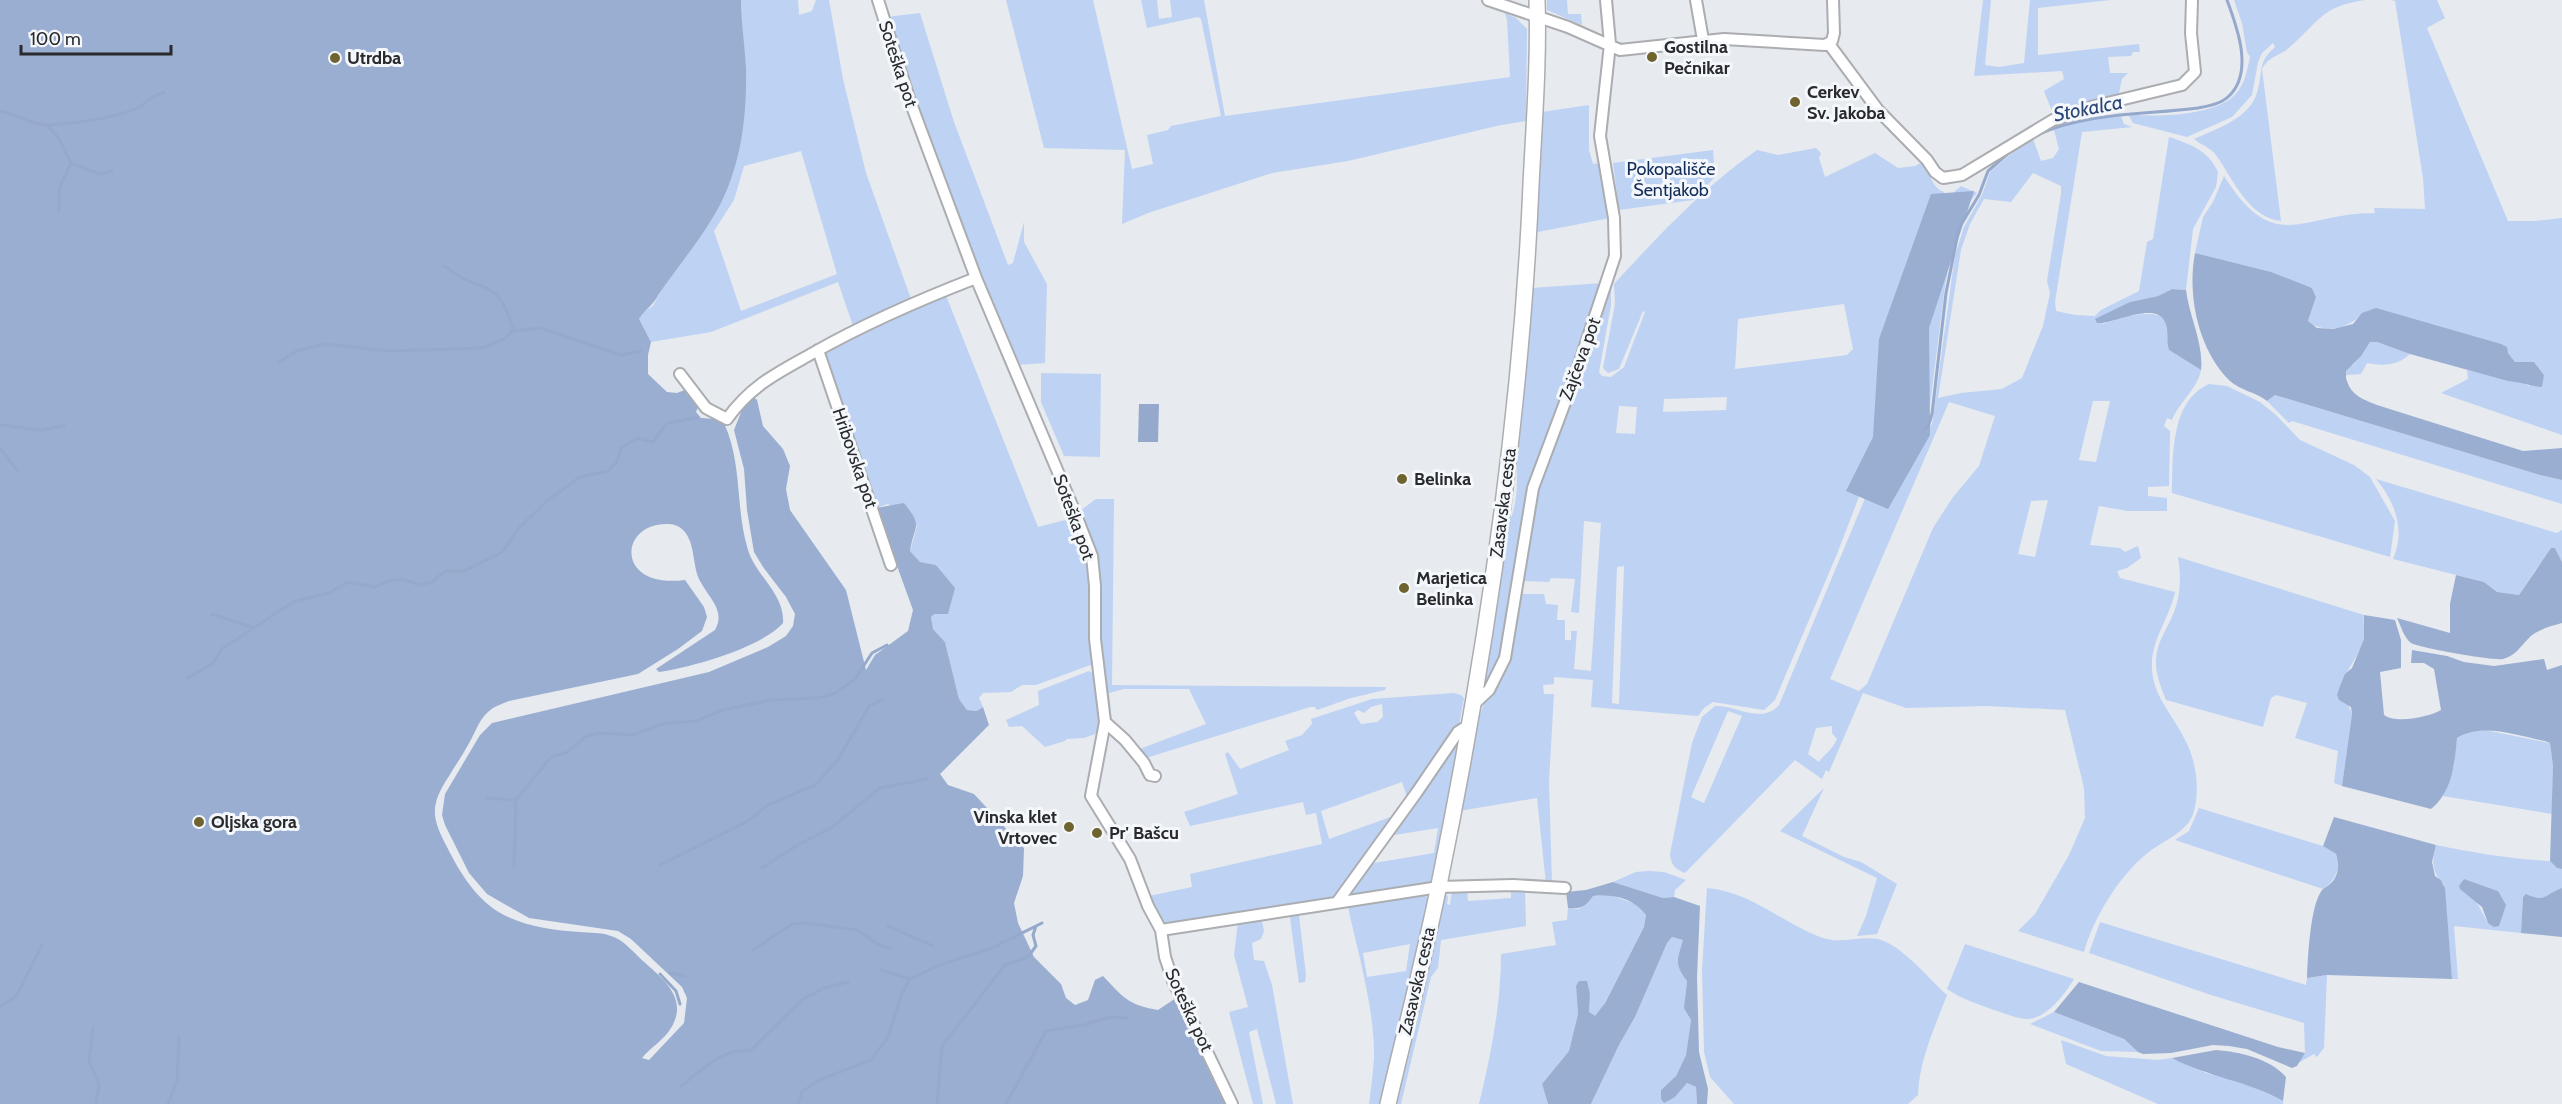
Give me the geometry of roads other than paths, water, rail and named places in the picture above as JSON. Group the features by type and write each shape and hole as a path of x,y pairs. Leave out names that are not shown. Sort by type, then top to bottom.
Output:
{"main road":[{"name":"Zasavska cesta","path":"1388,1104 1439,887 1473,705 1504,500 1522,343 1529,234 1537,0"}],"street":[{"name":"Soteška pot","path":"878,0 907,90 976,278 1092,556 1095,639 1105,722 1091,796 1130,859 1148,906 1161,930 1165,957 1173,981 1232,1104"},
{"path":"1488,0 1624,50 1703,40 1749,39 1816,45 1829,44"},
{"name":"Zajčeva pot","path":"1473,705 1489,690 1505,658 1533,488 1576,373 1615,256 1614,218 1600,135 1610,44 1606,0"},
{"path":"1696,0 1703,40"},
{"path":"1829,44 1834,33 1833,0"},
{"path":"1829,44 1878,110 1927,160 1935,172 1943,178 1950,178 1962,175 2054,120 2095,106 2182,85 2195,72 2191,33 2192,0"},
{"path":"680,374 706,408 727,418 741,399 757,385 818,350 859,327 910,303 976,278"},
{"name":"Hribovska pot","path":"818,350 891,565"},
{"path":"1105,722 1125,740 1144,763 1150,775 1155,776"},
{"path":"1338,901 1458,732 1469,725"},
{"path":"1161,930 1439,887 1513,885 1565,888"}],"waterway":[{"name":"Stokalca","path":"2037,135 2096,118 2198,108 2226,99 2237,86 2242,62 2239,36 2227,0"},
{"path":"0,111 40,124 76,123 121,114 141,106 164,92"},
{"path":"46,124 58,137 71,163 59,189 59,211"},
{"name":"Stokalca","path":"1924,429 1928,427 1932,414 1946,293 1959,228 1979,195 1988,171 2011,151"},
{"path":"71,163 99,174 112,171"},
{"path":"445,266 457,275 494,293 501,300 513,330"},
{"path":"279,362 297,351 325,344 389,351 483,348 504,339 513,331 541,328 621,355 641,351"},
{"path":"187,678 212,664 222,649 293,602 329,593 348,582 375,587 391,580 404,580 420,585 432,582 445,571 464,571 502,552 519,528 548,500 580,477 608,471 617,462 621,448 637,438 653,442 667,423 697,418"},
{"path":"0,425 40,430 64,426"},
{"path":"0,448 17,470"},
{"path":"211,614 255,628"},
{"path":"514,866 516,800 551,757 568,752 586,736 601,733 633,735 662,724 696,721 723,710 772,700 818,698 836,693 855,679 872,653 887,645"},
{"path":"660,865 748,821 768,805 815,785 838,760 869,706 882,700"},
{"path":"762,868 796,846 831,828 880,788 927,779"},
{"path":"487,798 516,800"},
{"path":"753,950 792,924 805,923 857,930 890,949"},
{"path":"798,1104 802,1092 819,1080 871,1060 888,1037 902,993 910,979 942,964 992,948 1042,923"},
{"path":"888,926 933,946"},
{"path":"937,1104 942,1046 1005,965 1028,957 1036,946 1033,935 1036,926"},
{"path":"0,1006 16,997 42,945"},
{"path":"881,970 910,979"},
{"path":"670,973 684,976"},
{"path":"660,974 676,991 680,1004"},
{"path":"681,1086 722,1056 750,1051 803,999 824,988 848,982"},
{"path":"1006,1104 1046,1031 1084,1025 1110,1017 1127,1018"},
{"path":"93,1028 89,1061 99,1084 96,1104"},
{"path":"168,1104 177,1080 179,1037"}],"place":[{"name":"Gostilna Pečnikar","path":"1652,57"},
{"name":"Utrdba","path":"335,58"},
{"name":"Cerkev Sv. Jakoba","path":"1795,102"},
{"name":"Belinka","path":"1402,479"},
{"name":"Marjetica Belinka","path":"1404,588"},
{"name":"Oljska gora","path":"199,822"},
{"name":"Vinska klet Vrtovec","path":"1069,827"},
{"name":"Pr' Bašcu","path":"1097,833"}],"park label":[{"name":"Pokopališče Šentjakob","path":"1671,180"}]}
